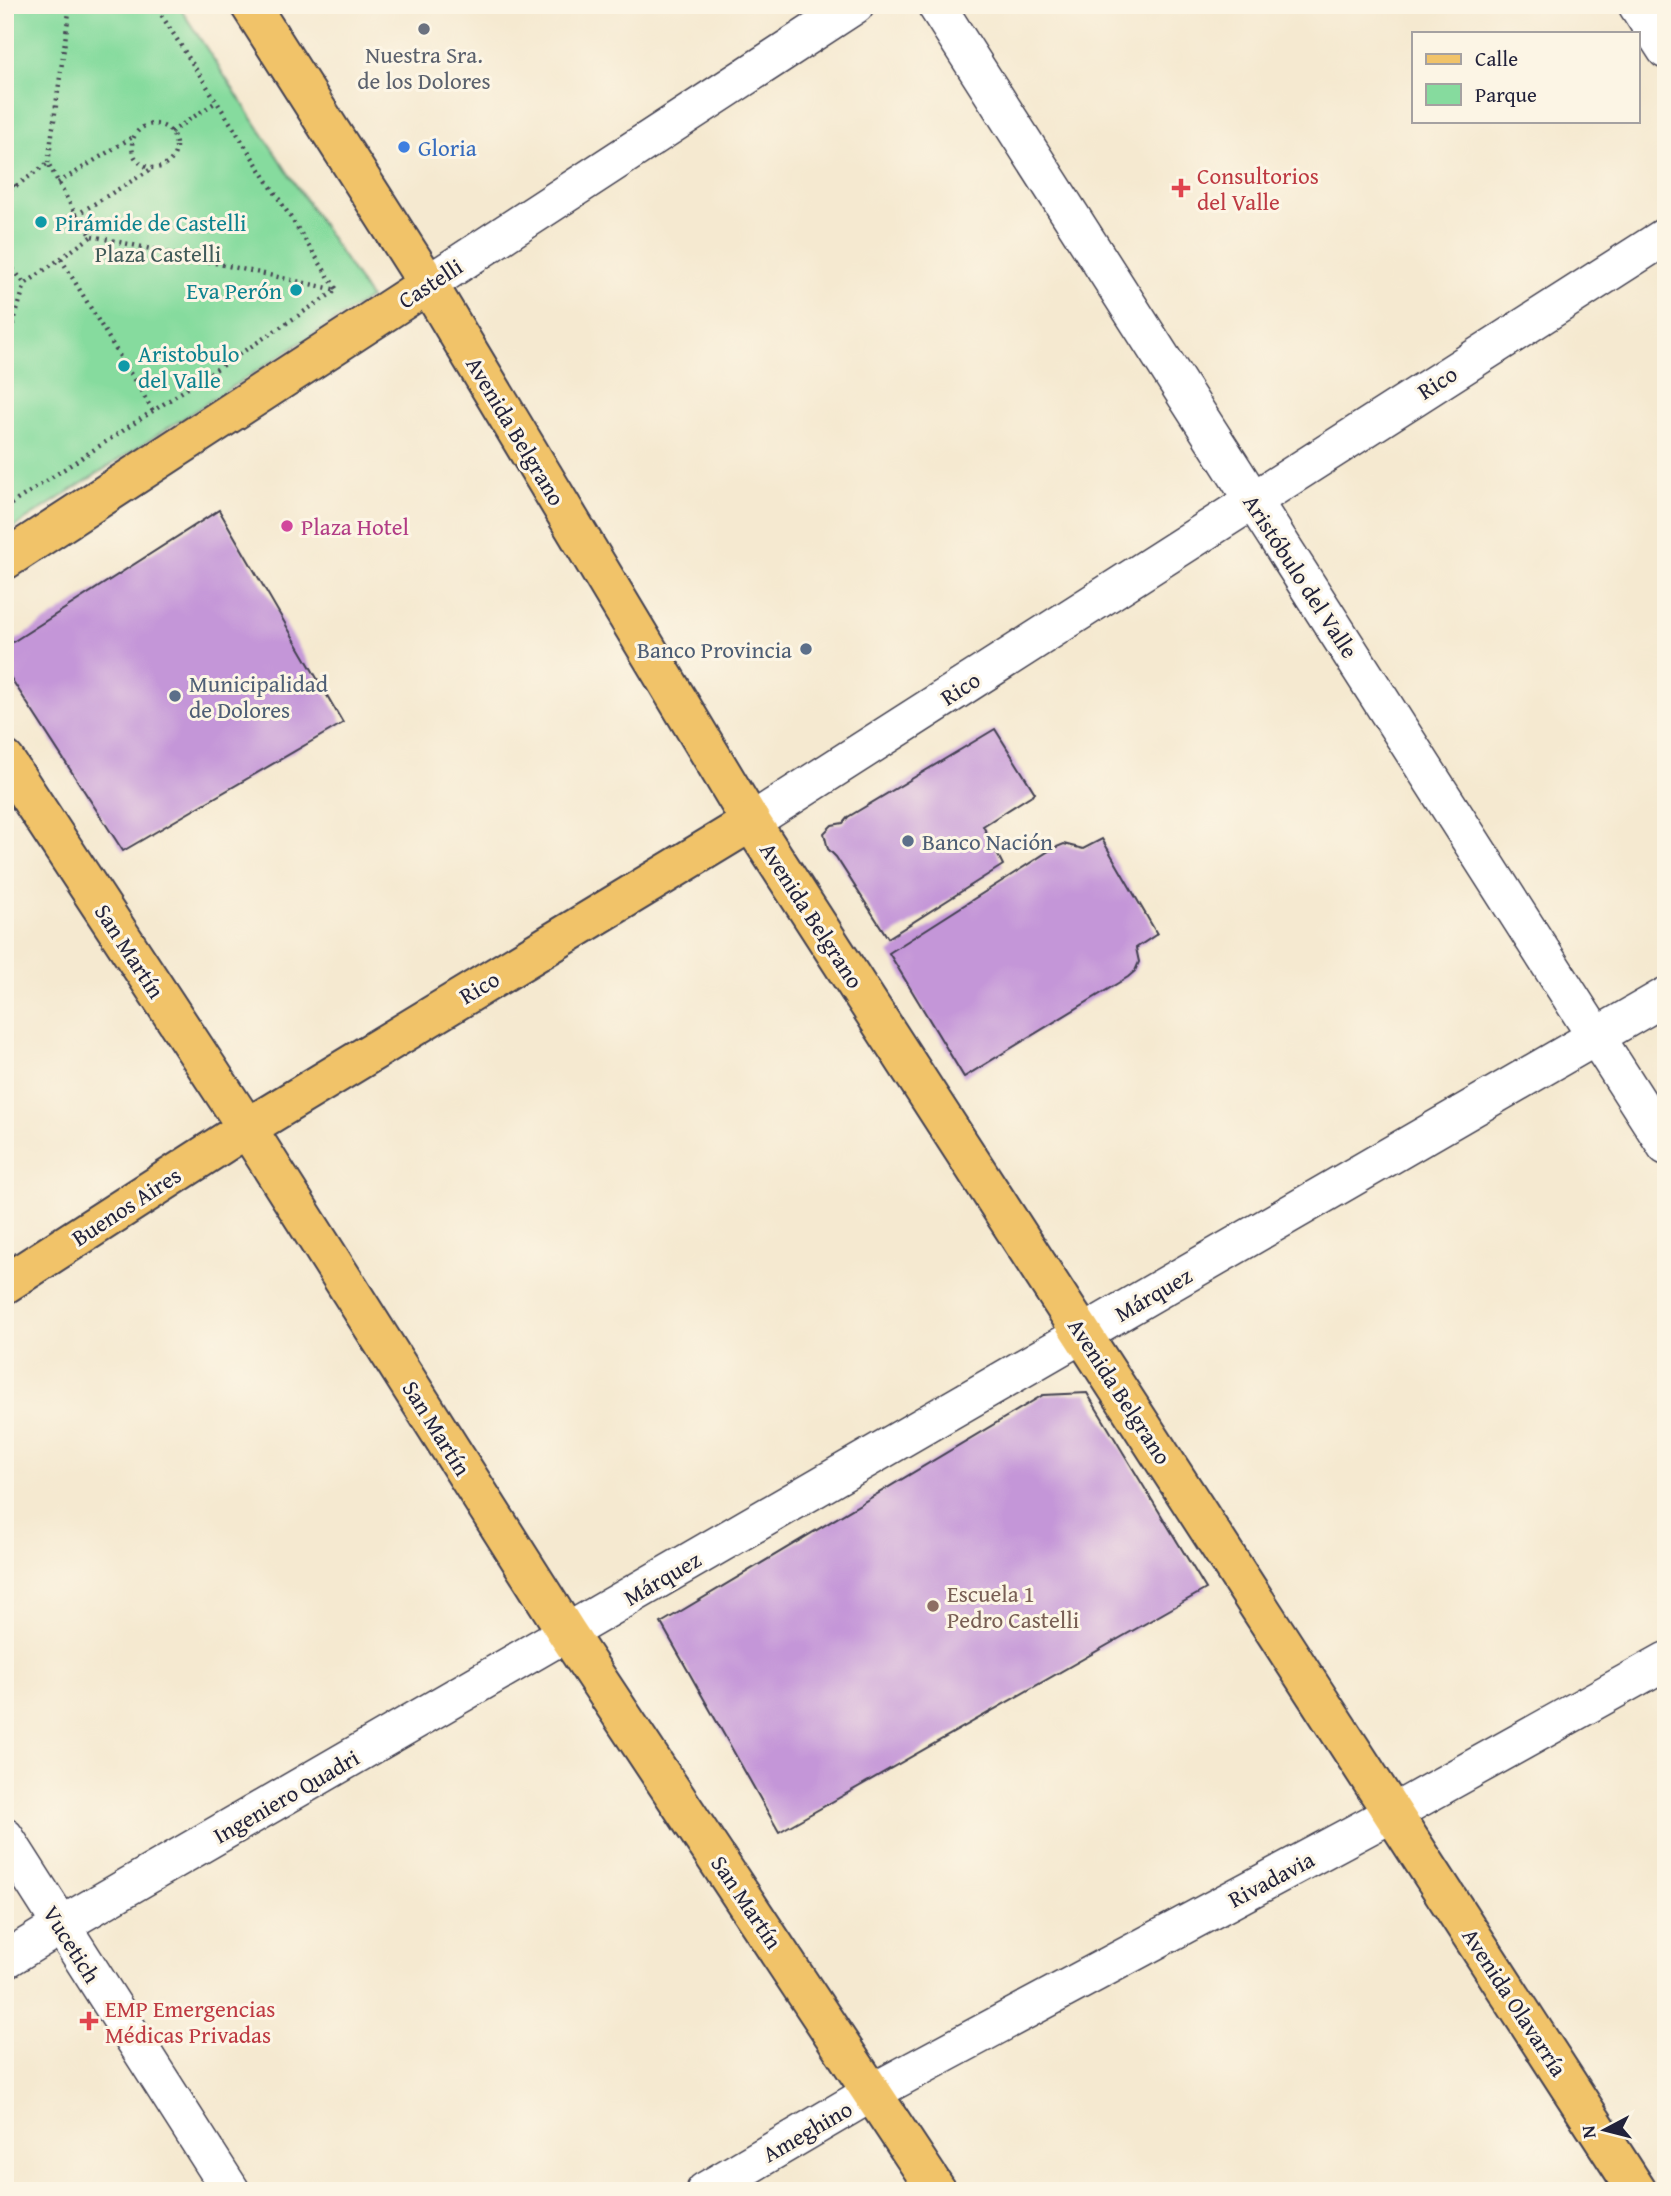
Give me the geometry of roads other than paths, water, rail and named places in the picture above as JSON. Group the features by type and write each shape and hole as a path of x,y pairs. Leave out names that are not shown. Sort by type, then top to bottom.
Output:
{"main road":[{"name":"Avenida Belgrano","path":"250,5 428,284 751,822 1393,1813"},
{"name":"Castelli","path":"5,560 428,284"},
{"name":"San Martín","path":"5,760 247,1128 567,1633 937,2191"},
{"name":"Rico","path":"247,1128 751,822"},
{"name":"Buenos Aires","path":"5,1284 247,1128"},
{"name":"Avenida Olavarría","path":"1393,1813 1637,2191"}],"street":[{"name":"Castelli","path":"428,284 855,5"},
{"name":"Aristóbulo del Valle","path":"936,5 1666,1146"},
{"path":"1637,5 1666,50"},
{"name":"Rico","path":"751,822 1666,236"},
{"name":"Márquez","path":"567,1633 1666,996"},
{"name":"Ingeniero Quadri","path":"5,1960 567,1633"},
{"name":"Rivadavia","path":"873,2092 1393,1813 1666,1661"},
{"name":"Vucetich","path":"5,1838 231,2191"},
{"name":"Ameghino","path":"705,2191 873,2092"}],"place":[{"name":"Nuestra Sra. de los Dolores","path":"424,29"},
{"name":"Gloria","path":"404,147"},
{"name":"Consultorios del Valle","path":"1181,188"},
{"name":"Pirámide de Castelli","path":"41,222"},
{"name":"Eva Perón","path":"296,290"},
{"name":"Aristobulo del Valle","path":"124,366"},
{"name":"Plaza Hotel","path":"287,526"},
{"name":"Banco Provincia","path":"806,649"},
{"name":"Municipalidad de Dolores","path":"175,696"},
{"name":"Banco Nación","path":"908,841"},
{"name":"Escuela 1 Pedro Castelli","path":"933,1606"},
{"name":"EMP Emergencias Médicas Privadas","path":"89,2021"}],"park label":[{"name":"Plaza Castelli","path":"158,253"}]}
